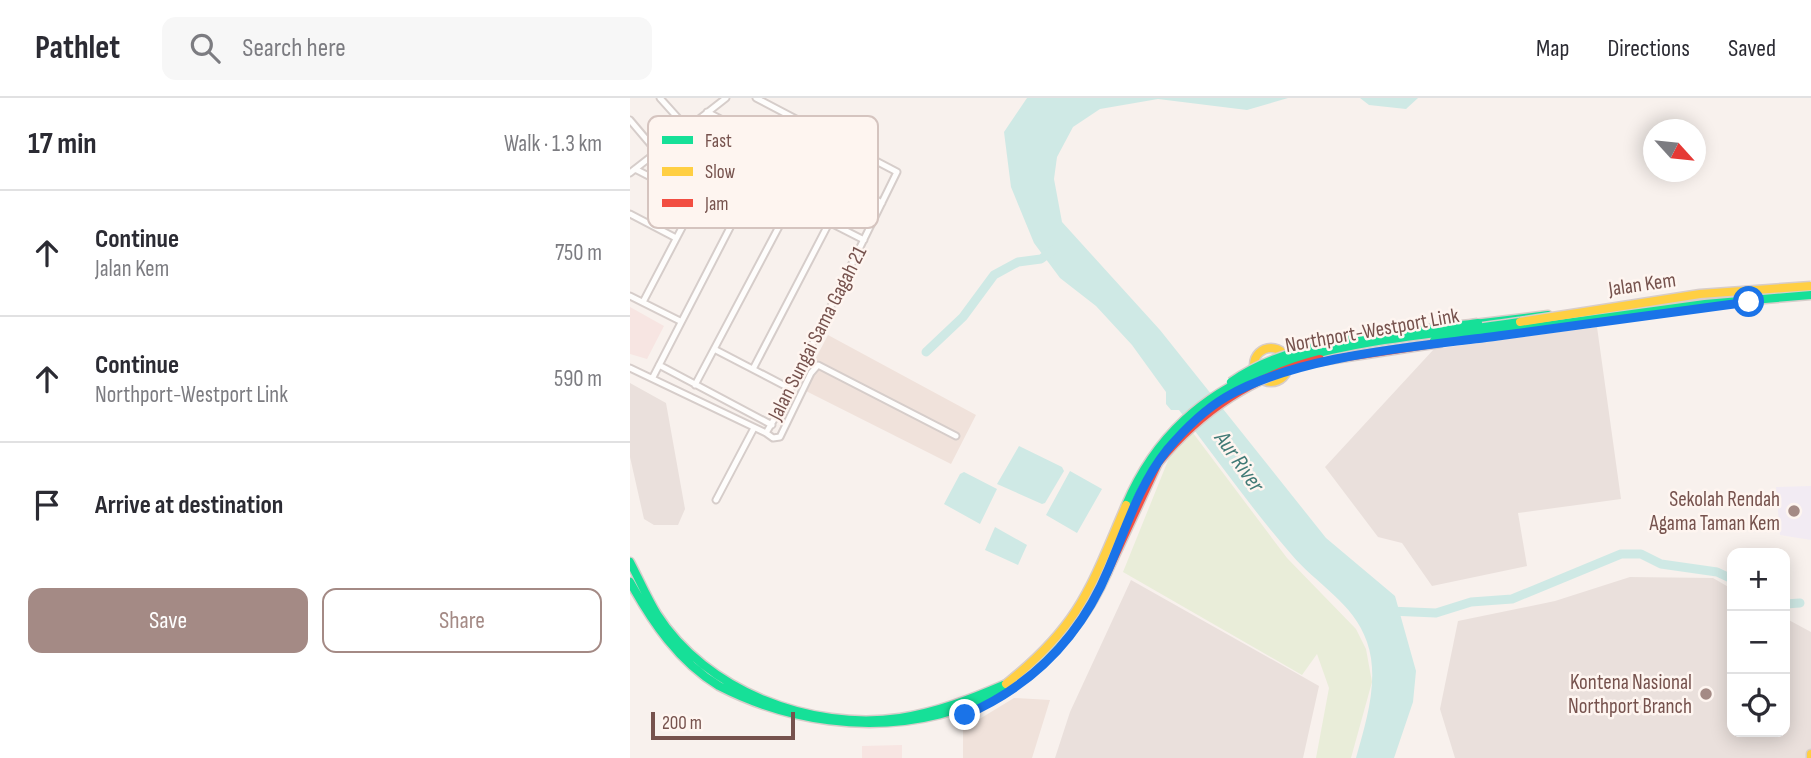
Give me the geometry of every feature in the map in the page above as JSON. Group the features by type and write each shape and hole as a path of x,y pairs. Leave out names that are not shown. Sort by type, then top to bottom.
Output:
{"main road":[{"name":"Jalan Kem","path":"1224,393 1249,369 1298,349 1753,286 1811,285"},
{"name":"Northport-Westport Link","path":"920,728 965,715 1046,663 1082,621 1103,583 1135,504 1158,463 1224,393 1272,366 1308,355 1684,299 1811,285"},
{"name":"Jalan Kem","path":"1288,369 1330,359 1442,343 1736,303 1811,296"},
{"name":"Northport-Westport Link","path":"1224,393 1280,370 1321,358 1705,304 1811,296"},
{"name":"Jalan Kem","path":"1286,357 1478,323"},
{"name":"Jalan Kem","path":"1224,393 1302,368 1442,343"},
{"path":"1279,349 1286,357 1288,369 1282,378 1272,383 1257,376 1253,365 1260,351 1279,349"},
{"name":"Northport-Westport Link","path":"630,562 646,597 667,629 699,662 740,692 780,710 839,724 903,723 952,711 1008,688"},
{"path":"630,582 660,631 718,686 775,716 833,732"}],"street":[{"path":"661,98 677,116"},
{"path":"702,116 726,98"},
{"path":"757,98 790,116"},
{"path":"707,112 715,116"},
{"path":"631,122 648,142"},
{"path":"648,159 632,171 648,178"},
{"name":"Jalan Sungai Sama Gagah 21","path":"878,162 897,172 878,211"},
{"path":"878,201 882,203"},
{"path":"630,214 648,223"},
{"path":"657,228 677,238"},
{"path":"643,302 682,228"},
{"path":"653,377 730,228"},
{"path":"695,385 778,228"},
{"path":"753,369 826,228"},
{"path":"839,228 864,240"},
{"name":"Jalan Sungai Sama Gagah 21","path":"630,368 766,433 870,228"},
{"path":"630,296 680,321"},
{"path":"714,349 790,389"},
{"path":"659,365 772,425"},
{"path":"766,433 772,439 779,437 811,373 818,365 956,436"},
{"path":"716,500 754,428"}],"shaded area":[{"path":"630,307 664,326 647,359 630,354"},
{"path":"1597,327 1621,499 1518,513 1527,566 1432,586 1402,543 1378,537 1325,467 1434,349"},
{"path":"828,335 976,415 951,464 800,388"},
{"path":"630,383 666,403 685,509 678,525 654,525 644,519 630,457"},
{"name":"Sekolah Rendah Agama Taman Kem","path":"1811,486 1811,540 1780,535 1776,487"},
{"path":"1630,577 1713,578 1727,586 1727,737 1790,737 1790,621 1811,632 1811,758 1455,758 1440,709 1458,621 1555,601"},
{"path":"1131,580 1319,686 1303,758 1055,758 1070,712"},
{"path":"1014,698 1050,700 1032,758 963,758 963,729"},
{"path":"902,745 902,758 862,758 862,746"}],"green space":[{"path":"1193,433 1287,558 1356,629 1366,649 1372,682 1351,758 1316,758 1329,688 1317,654 1302,675 1123,572 1169,458"}],"water":[{"name":"Aur River","path":"1027,98 1288,98 1247,110 1158,99 1100,109 1073,127 1057,157 1054,179 1062,222 1160,330 1326,538 1395,596 1416,671 1413,702 1394,758 1356,758 1370,700 1372,671 1367,642 1353,616 1276,537 1179,410 1171,410 1166,404 1166,392 1132,345 1096,306 1060,278 1034,243 1011,187 1004,132"},
{"path":"1360,98 1418,98 1406,109 1369,105"},
{"path":"1019,446 1062,467 1064,471 1045,503 997,484"},
{"path":"1070,471 1102,489 1077,533 1046,515"},
{"path":"964,472 997,489 980,524 944,504 960,474"},
{"path":"995,527 1027,545 1018,565 985,550"}],"waterway":[{"path":"926,352 963,317 994,275 1018,262 1041,259 1053,250"},
{"path":"1389,611 1436,613 1471,602 1512,599 1621,554 1641,554 1661,564 1717,572 1727,577"},
{"path":"1790,604 1800,603"}],"traffic: fast":[{"path":"1434,341 1705,304 1811,295"},
{"path":"1474,324 1548,315"},
{"path":"1126,505 1157,451 1196,410 1242,381 1293,360 1347,347 1520,322"},
{"path":"1231,382 1257,367 1317,346 1383,334 1478,323"},
{"path":"630,562 657,614 678,641 703,665 764,700 797,711 831,718 900,718 954,704 1006,684"},
{"path":"630,582 648,612 679,653 719,686 773,708 829,720 885,722 940,714 991,695 1037,666 1077,625 1107,573"}],"traffic: slow":[{"path":"1520,322 1700,294 1811,286"},
{"path":"1271,348 1283,353 1288,365 1283,377 1271,382 1259,377 1254,365 1259,353 1271,348"},
{"path":"1006,684 1031,663 1067,624 1092,583 1126,505"}],"traffic: jam":[{"path":"1314,362 1440,343"},
{"path":"1158,463 1192,427 1230,398 1273,375 1320,359"},
{"path":"1107,573 1158,463"}],"place":[{"name":"Sekolah Rendah Agama Taman Kem","path":"1794,511"},
{"name":"Kontena Nasional Northport Branch","path":"1706,694"}],"route":[{"path":"965,715 1007,694 1028,679 1063,645 1091,606 1145,482 1167,450 1201,416 1226,397 1277,376 1316,364 1442,343 1749,302"}]}
